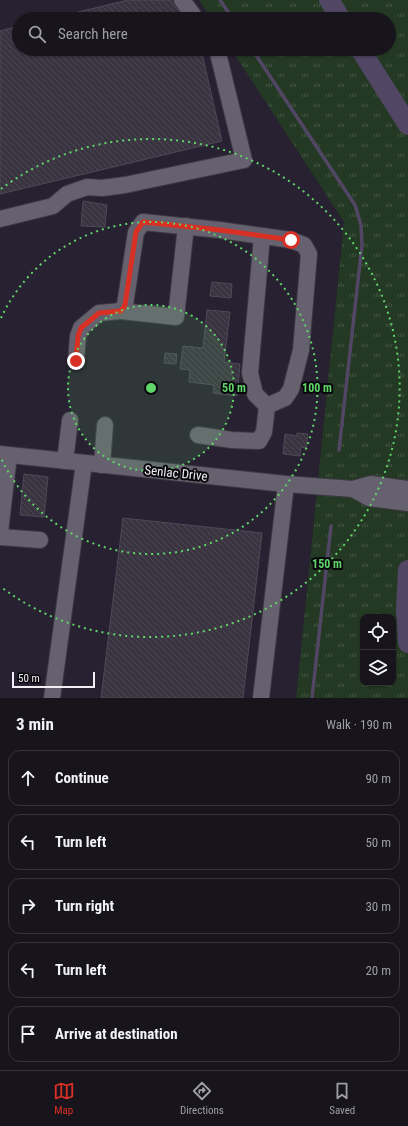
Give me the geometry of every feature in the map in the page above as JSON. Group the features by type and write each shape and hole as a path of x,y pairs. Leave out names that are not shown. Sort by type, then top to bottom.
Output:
{"street":[{"path":"182,0 191,12"},
{"path":"0,218 54,206 67,194 82,189 125,185 244,160 219,56"},
{"path":"121,311 125,305 136,232 138,227 143,222 262,236 291,240 304,244 309,254 301,350 291,389 284,398 267,406"},
{"path":"76,361 78,336 81,328 99,313 121,311 176,317 186,226"},
{"path":"262,236 250,373 255,394 267,406"},
{"path":"198,436 232,440 259,441 264,432 267,406"},
{"path":"65,461 70,420"},
{"path":"102,465 105,425"},
{"path":"0,532 5,454"},
{"name":"Senlac Drive","path":"5,454 286,484 353,489 371,484 408,489"},
{"path":"52,698 84,463"},
{"path":"261,698 286,484"},
{"name":"Senlac Drive","path":"353,489 369,498 408,503"},
{"path":"0,537 40,540"}],"shaded area":[{"path":"0,0 199,0 207,12 12,12 12,56 236,56 344,222 296,698 0,698"}],"green space":[{"path":"199,0 408,0 408,698 296,698 344,222 236,56 396,56 396,12 207,12"}],"building":[{"path":"128,0 171,0 181,12 78,12"},
{"path":"12,28 12,56 203,56 222,141 0,194 0,31"},
{"path":"83,201 107,205 105,227 81,226"},
{"path":"212,282 232,284 231,298 210,296"},
{"path":"207,310 230,312 224,362 240,364 237,396 213,393 214,385 189,382 190,370 180,369 183,346 203,348"},
{"path":"165,353 177,354 176,364 164,363"},
{"path":"297,433 308,434 306,448 301,447 300,456 283,454 285,434 297,436"},
{"path":"24,474 48,477 44,517 20,515"},
{"path":"123,518 262,533 243,698 101,698"}],"waterway":[{"path":"220,0 228,12"},
{"path":"329,0 337,12"},
{"path":"257,56 355,205 361,225 362,245 339,450"},
{"path":"364,56 408,125"},
{"path":"312,698 331,526"},
{"path":"408,570 406,610 408,643"}],"route":[{"path":"76,361 78,336 81,328 99,313 114,313 121,311 125,305 136,232 138,227 143,222 220,230 291,240"}]}
